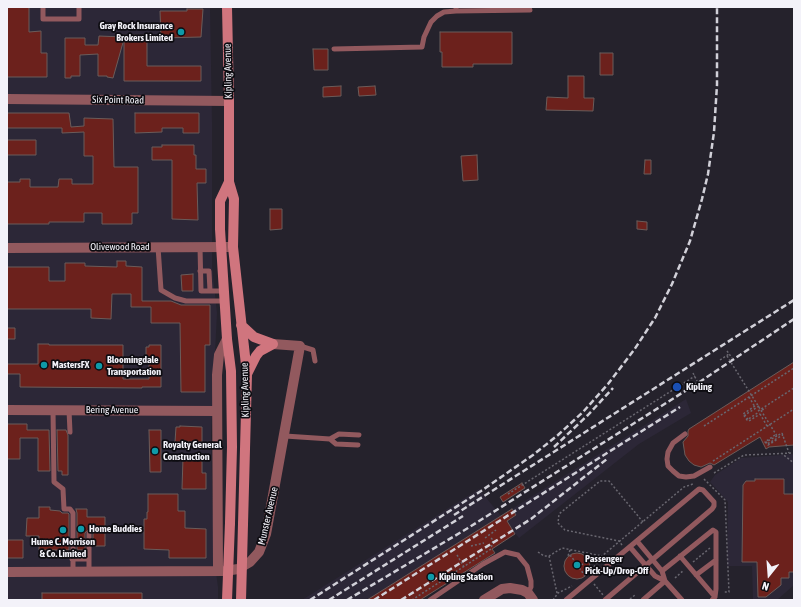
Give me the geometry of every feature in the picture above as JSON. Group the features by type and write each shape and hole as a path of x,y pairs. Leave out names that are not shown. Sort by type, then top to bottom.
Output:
{"main road":[{"name":"Kipling Avenue","path":"226,7 229,101 229,182 234,199 233,248 247,374 241,600"},
{"name":"Kipling Avenue","path":"228,600 232,432 231,371 223,296 220,247 220,201 229,182"},
{"path":"241,325 254,337 273,344"},
{"path":"247,374 260,351 273,344"}],"street":[{"name":"Six Point Road","path":"7,99 229,101"},
{"name":"Olivewood Road","path":"7,248 233,248"},
{"name":"Kipling Avenue","path":"218,570 217,375 219,355 227,339"},
{"path":"273,344 300,346"},
{"name":"Munster Avenue","path":"7,572 232,570 244,566 255,558 262,546 266,534 285,436 300,346"},
{"name":"Bering Avenue","path":"7,410 217,411"},
{"path":"484,600 494,597 502,589 510,588 522,590 531,597"}],"lane":[{"path":"43,7 43,19 79,18 79,7"},
{"path":"334,49 422,47 424,37 431,22 444,12 456,9 530,10"},
{"path":"158,247 161,290 175,298 186,301 223,296"},
{"path":"200,247 201,291 210,291 223,296"},
{"path":"200,271 222,271"},
{"path":"209,271 210,291"},
{"path":"300,346 313,350 315,361"},
{"path":"53,410 54,482 63,489 64,509 70,509 73,513 73,572"},
{"path":"69,410 70,432"},
{"path":"285,436 330,439 339,434 360,435"},
{"path":"685,434 673,443 668,452 668,466 672,472 679,476 694,476 711,464"},
{"path":"330,439 336,444 358,445"},
{"path":"566,600 699,489 703,490 714,502 712,509 606,599"},
{"path":"662,571 713,530 716,532 714,598"},
{"path":"89,533 89,571"},
{"path":"637,541 662,571 665,582"},
{"path":"630,547 655,576 665,582 682,600"},
{"path":"430,600 483,564 505,552 518,555 527,566 531,581 531,597"},
{"path":"680,556 714,598"},
{"path":"72,559 89,559"},
{"path":"696,575 716,560"},
{"path":"643,600 665,582"}],"path":[{"path":"727,351 732,358"},
{"path":"720,360 729,354"},
{"path":"727,356 762,410 776,435"},
{"path":"704,426 794,368"},
{"path":"693,373 697,380"},
{"path":"508,494 695,376"},
{"path":"755,406 743,414 747,420 794,388"},
{"path":"749,397 768,426"},
{"path":"759,406 745,415 749,421 759,412"},
{"path":"762,410 766,408"},
{"path":"711,464 794,409"},
{"path":"782,433 783,435 768,445 766,442 776,435 782,433"},
{"path":"783,435 789,453"},
{"path":"781,453 794,463"},
{"path":"704,479 725,500 729,592 720,592"},
{"path":"620,541 565,530 558,523 559,514 600,481 609,481 643,522"},
{"path":"485,538 496,530"},
{"path":"412,600 491,549 493,540 491,538"},
{"path":"471,546 484,543"},
{"path":"675,578 716,544"},
{"path":"538,552 544,556 549,556 562,548 602,556"},
{"path":"570,550 568,556 571,556 584,576"},
{"path":"457,555 464,567"},
{"path":"578,567 588,561 589,562 597,555"},
{"path":"549,556 558,593"},
{"path":"590,580 606,599"},
{"path":"630,599 635,595"}],"shaded area":[{"path":"7,7 210,7 212,266 217,313 211,435 214,558 218,587 218,600 7,600"},
{"path":"686,399 691,413 639,444 519,538 513,531 507,521 516,515 512,509"},
{"path":"794,454 794,585 777,600 753,600 752,566 727,566 728,502 710,482 715,475 741,458"},
{"path":"479,489 501,516 367,600 302,600"}],"building":[{"path":"7,7 29,7 29,32 41,31 41,53 47,53 47,77 7,77"},
{"path":"187,9 203,9 201,37 161,38 160,11 187,11"},
{"path":"440,32 512,32 512,64 473,64 473,67 442,67"},
{"path":"124,35 147,35 147,66 201,66 201,81 124,81 124,39 113,78 98,76 98,54 80,55 80,76 65,78 65,38 85,38 85,45 98,45 99,36 124,37"},
{"path":"313,49 328,49 328,70 314,70"},
{"path":"600,53 613,53 613,75 600,75"},
{"path":"568,76 584,76 584,98 594,98 593,111 546,110 547,97 568,98"},
{"path":"341,86 341,96 323,97 323,87"},
{"path":"375,86 376,95 359,96 358,87"},
{"path":"7,113 69,113 71,127 84,126 84,118 113,119 114,167 138,167 138,213 132,213 132,224 102,224 102,213 84,213 84,222 7,224 7,182 20,182 20,179 30,179 30,187 58,187 59,179 72,179 72,184 93,184 93,156 84,156 84,132 62,133 62,128 7,128"},
{"path":"135,113 199,113 199,133 183,133 183,128 162,128 162,132 135,133"},
{"path":"7,140 36,140 36,155 7,155"},
{"path":"162,145 194,145 196,169 206,169 206,183 197,183 198,220 172,219 172,160 152,160 152,147 162,147"},
{"path":"477,155 478,180 463,181 461,156"},
{"path":"645,160 651,160 651,174 644,174"},
{"path":"270,209 282,209 282,229 270,230"},
{"path":"637,221 647,222 647,230 637,229"},
{"path":"117,261 126,261 126,266 142,267 142,301 171,301 181,305 210,305 210,345 205,345 205,392 181,392 180,323 151,323 151,307 131,307 131,294 112,294 111,319 91,318 91,309 7,309 7,267 49,267 49,281 65,281 65,263 85,263 85,266 117,267"},
{"path":"193,274 193,291 182,291 181,275"},
{"path":"7,328 15,328 15,339 7,339"},
{"path":"38,344 123,345 123,379 149,379 149,361 146,361 146,347 149,347 149,345 161,345 161,387 20,387 20,374 7,374 7,364 38,364"},
{"path":"794,362 794,445 769,447 766,449 760,437 714,465 710,463 701,467 694,465 689,461 685,455 683,442 688,436 689,429"},
{"path":"7,424 27,424 27,430 49,430 50,471 38,471 38,438 20,438 20,459 7,459"},
{"path":"176,427 202,427 202,442 175,442"},
{"path":"57,430 66,430 68,435 68,475 62,475 62,471 58,471"},
{"name":"Royalty General Construction","path":"149,430 161,430 161,472 150,472"},
{"path":"187,455 202,455 202,473 206,473 206,489 182,489 183,458 187,458"},
{"path":"755,479 784,479 784,494 794,494 794,572 789,572 789,578 781,578 781,585 766,597 758,597 757,562 742,562 743,485 746,481 755,481"},
{"path":"522,483 525,488 503,502 500,497"},
{"path":"148,494 178,494 178,511 185,511 185,528 206,529 206,558 169,558 169,550 144,549 144,519 147,519"},
{"path":"39,507 50,507 50,510 69,514 69,550 39,550 39,536 26,536 27,518 39,518"},
{"path":"76,509 87,509 87,517 105,517 105,546 93,546 93,533 89,529 85,533 85,550 77,550"},
{"name":"Kipling Station","path":"512,509 516,515 507,521 515,534 492,549 495,553 420,600 367,600"},
{"path":"7,540 23,540 23,558 7,558"},
{"name":"Passenger Pick-Up/Drop-Off","path":"577,553 586,557 590,566 586,575 577,579 568,575 564,566 568,557"},
{"path":"42,593 142,593 142,600 42,600"}],"railway":[{"path":"310,600 481,491 533,455 583,412 608,384 634,350 655,318 672,284 690,241 702,199 708,174 714,132 717,85 717,7"},
{"path":"454,515 794,300"},
{"path":"347,600 468,528 701,381 794,319"},
{"path":"554,447 588,415 613,388"},
{"path":"374,600 680,407"},
{"path":"401,600 531,519 607,459"},
{"path":"329,600 463,516"}],"place":[{"name":"Gray Rock Insurance Brokers Limited","path":"181,32"},
{"name":"MastersFX","path":"44,365"},
{"name":"Bloomingdale Transportation","path":"99,366"},
{"name":"Kipling","path":"677,387"},
{"name":"Royalty General Construction","path":"155,451"},
{"name":"Home Buddies","path":"81,529"},
{"name":"Hume C. Morrison & Co. Limited","path":"63,530"},
{"name":"Passenger Pick-Up/Drop-Off","path":"577,565"},
{"name":"Kipling Station","path":"431,577"}]}
